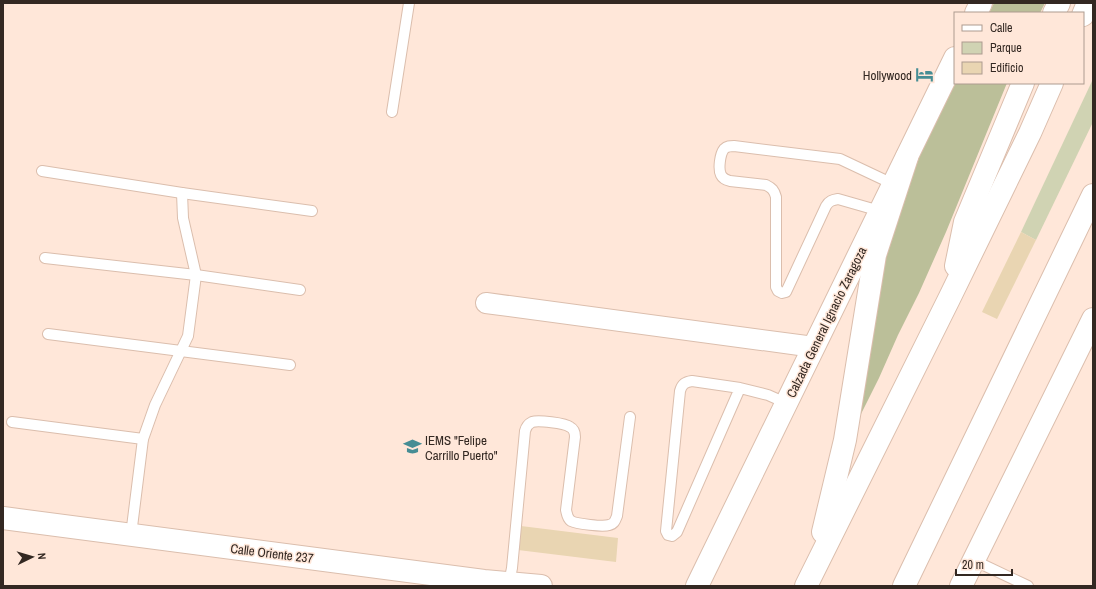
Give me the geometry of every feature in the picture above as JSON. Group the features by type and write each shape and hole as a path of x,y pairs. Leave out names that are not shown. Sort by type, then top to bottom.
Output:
{"main road":[{"path":"976,12 981,3"},
{"path":"1054,12 1059,3"},
{"path":"1084,13 1088,3"},
{"name":"Calzada General Ignacio Zaragoza","path":"697,586 954,60"},
{"path":"949,299 965,222 1023,84"},
{"path":"810,578 949,299 1030,133 1052,84"},
{"path":"810,578 845,440 876,255 907,157"},
{"path":"904,586 1093,195"},
{"path":"961,586 1093,319"},
{"name":"Calle Oriente 237","path":"3,518 484,581 541,586"}],"street":[{"path":"486,303 814,347"}],"lane":[{"path":"392,112 409,3"},
{"path":"880,211 838,199 829,202 786,292 782,293 778,291 776,287 776,197 774,191 771,187 766,185 724,179 720,168 722,155 728,146 734,146 840,159 893,184"},
{"path":"42,171 182,193 312,211"},
{"path":"132,535 143,439 155,405 188,336 196,275 182,218 182,193"},
{"path":"45,258 196,275 300,290"},
{"path":"48,334 290,365"},
{"path":"740,388 677,532 672,536 668,535 666,531 680,391 682,386 686,382 692,381 740,388 768,395 786,403"},
{"path":"509,583 512,568 525,431 527,426 531,422 537,421 571,427 575,437 566,510 567,516 570,520 576,523 605,526 615,522 617,516 630,417"},
{"path":"12,422 143,439"},
{"path":"973,560 1028,586"}],"green space":[{"path":"994,3 1045,3 1040,12 990,12"},
{"path":"1093,79 1093,122 1036,240 1021,232"},
{"path":"954,84 1007,84 946,232 919,293 850,436 887,253 907,177"}],"building":[{"path":"1021,232 1036,240 997,319 982,312"},
{"path":"521,526 618,538 616,562 518,550"}],"place":[{"name":"Hollywood","path":"925,75"},
{"name":"IEMS \"Felipe Carrillo Puerto\"","path":"412,447"}]}
